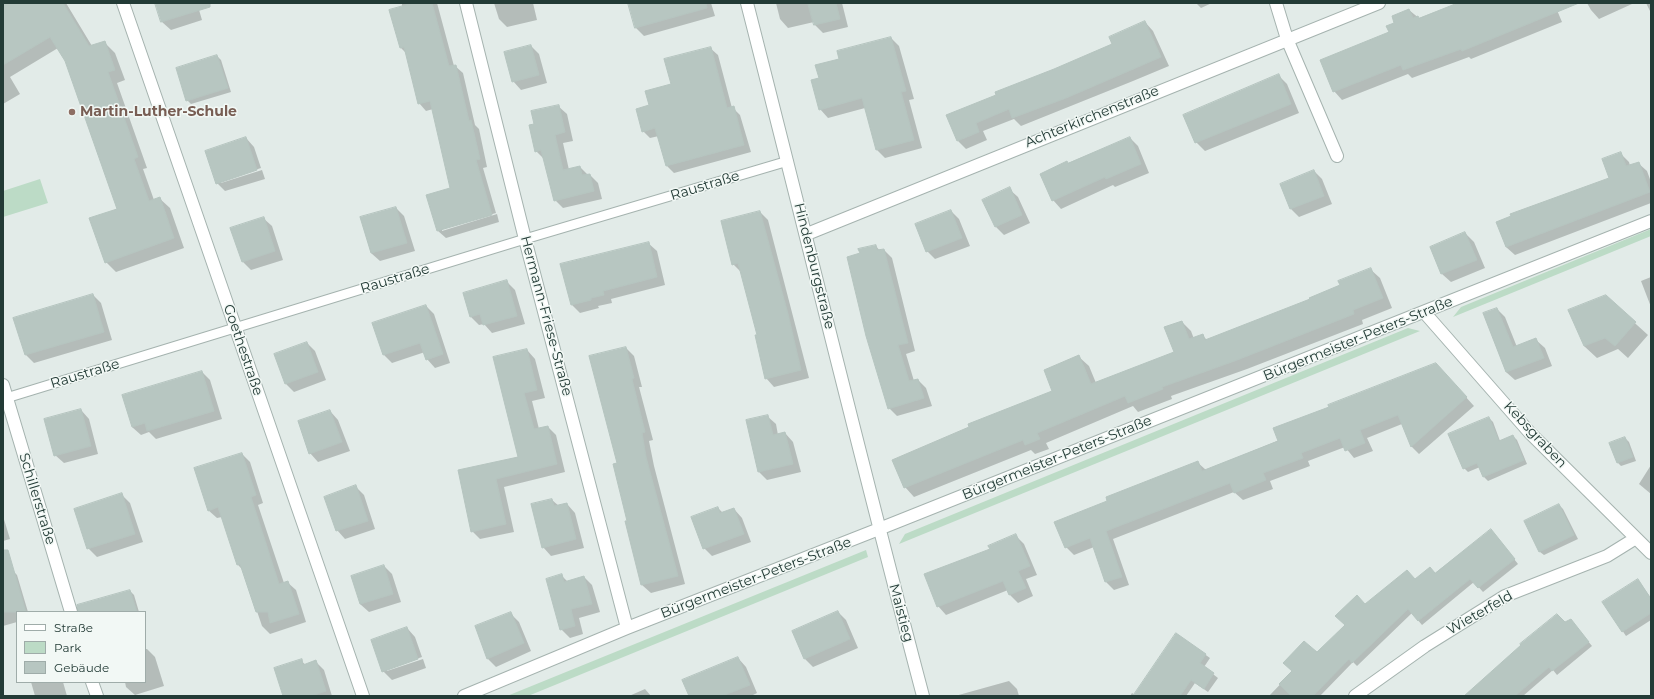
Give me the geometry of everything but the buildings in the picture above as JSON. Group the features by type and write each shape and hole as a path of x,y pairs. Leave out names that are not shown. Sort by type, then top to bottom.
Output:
{"street":[{"name":"Goethestraße","path":"123,3 363,696"},
{"name":"Hermann-Friese-Straße","path":"466,3 627,628"},
{"name":"Hindenburgstraße","path":"747,3 807,234 879,529"},
{"path":"1276,3 1286,39 1337,156"},
{"name":"Achterkirchenstraße","path":"807,234 1286,39 1379,3"},
{"name":"Bürgermeister-Peters-Straße","path":"464,696 627,628 1651,221"},
{"name":"Kebsgraben","path":"1424,312 1530,433 1651,553"},
{"name":"Schillerstraße","path":"3,385 5,399 71,611"},
{"name":"Maistieg","path":"879,529 923,696"},
{"name":"Wieterfeld","path":"1355,696 1425,646 1505,596 1607,556 1636,538"},
{"path":"92,683 97,696"}],"lane":[{"name":"Raustraße","path":"5,399 526,239 788,161"}],"green space":[{"path":"40,179 48,203 3,217 3,191"},
{"path":"1651,229 1651,236 1453,317 1461,307"},
{"path":"1408,328 1420,331 899,544 905,534"},
{"path":"866,550 868,557 528,696 507,696"}],"place":[{"name":"Martin-Luther-Schule","path":"72,112"}]}
